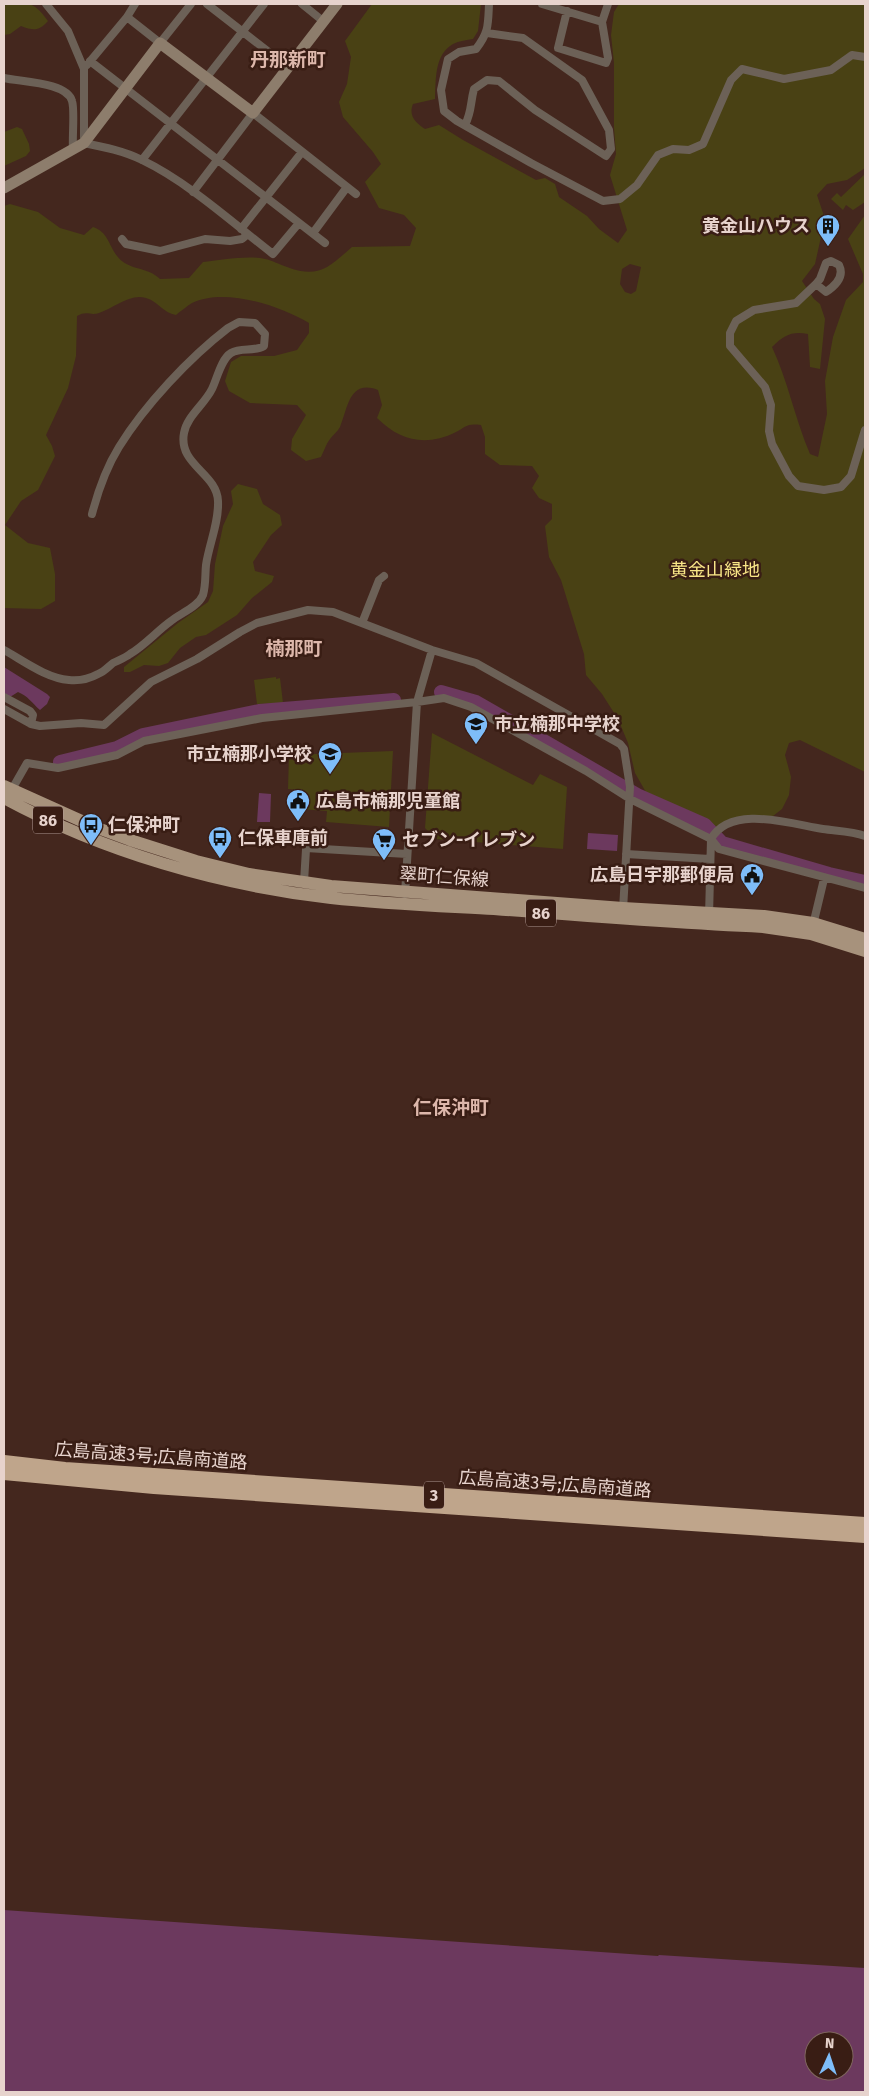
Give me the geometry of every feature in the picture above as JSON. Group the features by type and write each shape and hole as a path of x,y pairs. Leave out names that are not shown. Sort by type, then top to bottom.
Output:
{"highway":[{"name":"広島高速3号;広島南道路","path":"4,1462 154,1475 865,1524"},
{"name":"広島高速3号;広島南道路","path":"4,1473 154,1488 865,1536"}],"main road":[{"name":"翠町仁保線","path":"6,794 95,827 194,873 253,886 331,898 405,897"},
{"name":"翠町仁保線","path":"139,849 241,872 405,897 709,919 764,916 812,929 865,939"},
{"name":"翠町仁保線","path":"812,929 865,951"}],"street":[{"path":"46,4 68,31 84,69 84,143"},
{"path":"84,69 127,17 135,4"},
{"path":"4,188 84,143 191,4"},
{"path":"207,4 288,67"},
{"path":"142,160 208,79 264,4"},
{"path":"302,4 323,21"},
{"path":"193,192 337,4"},
{"path":"489,4 487,33 476,49 459,52 448,59 443,76 444,111 464,125 604,201 620,199 637,185 658,155 673,149 689,150 702,144 731,80 742,69 784,79 831,70 852,55 865,57"},
{"path":"542,4 602,22"},
{"path":"567,11 558,48 606,64 608,58 602,22 608,4"},
{"path":"127,17 356,194"},
{"path":"464,125 471,114 471,100 474,89 488,80 500,81 536,110 606,156 611,149 609,130 582,80 537,46 523,38 487,33"},
{"path":"90,61 324,243"},
{"path":"4,78 56,87 66,92 72,101 73,149"},
{"path":"84,143 108,148 142,160 193,192 273,254 299,223"},
{"path":"122,239 126,244 160,251 205,238 230,241 242,239 266,197 302,152"},
{"path":"313,234 347,187"},
{"path":"816,284 796,303 754,310 736,321 730,333 730,346 765,388 771,405 769,431 772,444 789,476 798,486 824,490 842,487 851,476 865,430"},
{"path":"4,650 45,673 68,680 87,679 130,654 171,620 196,603 202,596 218,501 216,491 208,479 192,463 185,450 184,435 187,422 206,401 224,361 230,353 258,349 264,346 265,334 261,328 249,321 239,322 228,328 168,384 119,447 99,487 92,514"},
{"path":"362,623 379,580 384,576"},
{"path":"4,709 30,724 40,726 80,723 104,725 152,682 197,659 257,623 308,610 334,612 432,650 476,663 620,744 624,749 630,794 623,913"},
{"path":"405,897 417,702 432,650"},
{"path":"4,697 30,711 33,715 30,724"},
{"path":"6,794 26,763 58,768 117,754 144,741 262,718 444,698 471,707 586,771 712,836 719,849 824,879 865,888"},
{"path":"709,919 712,836 726,823 759,819 782,820 865,836"},
{"path":"304,882 307,832"},
{"path":"306,848 407,854"},
{"path":"626,854 710,859"},
{"path":"812,929 824,879"}],"green space":[{"path":"7,4 31,5 39,10 48,21 39,28 29,29 21,26 10,34 4,35 4,6"},
{"name":"黄金山緑地","path":"372,4 481,4 478,31 473,39 453,44 442,55 437,68 435,99 413,104 412,116 425,129 439,125 536,180 545,178 555,184 559,197 587,216 599,229 618,243 627,230 610,175 616,154 614,63 611,35 614,12 619,4 865,4 865,168 847,180 827,184 817,195 825,219 815,264 802,281 814,299 820,304 825,319 820,369 810,367 808,334 797,333 789,335 780,339 772,347 783,373 810,454 818,457 827,414 825,381 833,337 846,300 863,282 863,274 848,239 865,215 865,772 800,740 789,743 785,755 791,777 789,795 782,809 773,816 725,822 711,829 703,823 671,810 647,794 635,773 628,743 618,719 602,694 586,675 584,654 561,580 549,557 545,526 552,519 552,504 539,498 532,488 539,476 532,466 500,465 485,454 485,437 481,425 473,424 445,437 424,440 414,439 395,432 377,418 382,405 378,390 368,388 361,388 351,397 340,427 329,441 321,457 306,461 291,450 292,439 306,415 297,405 250,403 229,391 225,381 231,362 241,356 274,356 297,350 309,333 309,323 283,310 252,301 220,297 205,299 192,303 176,315 171,314 146,298 140,297 128,299 99,313 83,313 77,316 76,356 68,388 46,435 55,456 38,490 21,501 5,525 28,543 50,548 55,574 55,601 41,609 4,608 4,206 10,204 38,212 60,228 84,235 93,227 98,229 105,235 121,261 149,272 160,279 189,278 203,262 243,258 265,259 298,270 316,271 330,265 352,247 410,246 416,228 404,215 379,208 365,182 381,164 343,117 339,102 347,84 351,57 345,41","holes":["630,264 641,267 636,291 631,294 625,292 620,284 622,269"]},
{"path":"17,127 22,129 30,151 26,156 4,166 4,132"},
{"path":"865,174 865,202 853,210 846,205 843,210 831,199 837,193 841,197"},
{"path":"238,484 257,489 263,504 280,515 282,525 271,535 253,562 255,571 274,576 272,582 252,598 237,615 206,635 196,637 180,648 168,663 159,666 144,665 130,672 124,672 124,667 178,623 208,602 213,591 215,564 223,526 233,504 231,491"},
{"path":"276,677 276,679 280,678 283,703 257,704 254,680"},
{"path":"432,733 533,785 540,774 567,787 563,849 436,839 425,828"},
{"path":"393,751 389,827 326,822 327,811 299,809 300,790 288,789 289,755"}],"shaded area":[{"path":"4,667 47,694 50,697 47,704 40,710 18,692 10,697 4,693"},
{"path":"259,793 271,794 270,822 257,822"},
{"path":"588,833 618,835 617,851 587,849"},
{"path":"4,1910 658,1956 865,1968 865,2092 4,2092"}],"waterway":[{"path":"441,692 476,702 639,796 705,825 722,843 829,874 865,882"},
{"path":"60,762 117,748 143,735 259,711 394,700"}],"place":[{"name":"黄金山ハウス","path":"828,247"},
{"name":"市立楠那中学校","path":"476,745"},
{"name":"市立楠那小学校","path":"330,775"},
{"name":"広島市楠那児童館","path":"298,822"},
{"name":"仁保沖町","path":"91,846"},
{"name":"仁保車庫前","path":"220,859"},
{"name":"セブン-イレブン","path":"384,861"},
{"name":"広島日宇那郵便局","path":"752,896"}],"district":[{"name":"丹那新町","path":"288,59"},
{"name":"楠那町","path":"294,648"},
{"name":"仁保沖町","path":"451,1107"}]}
